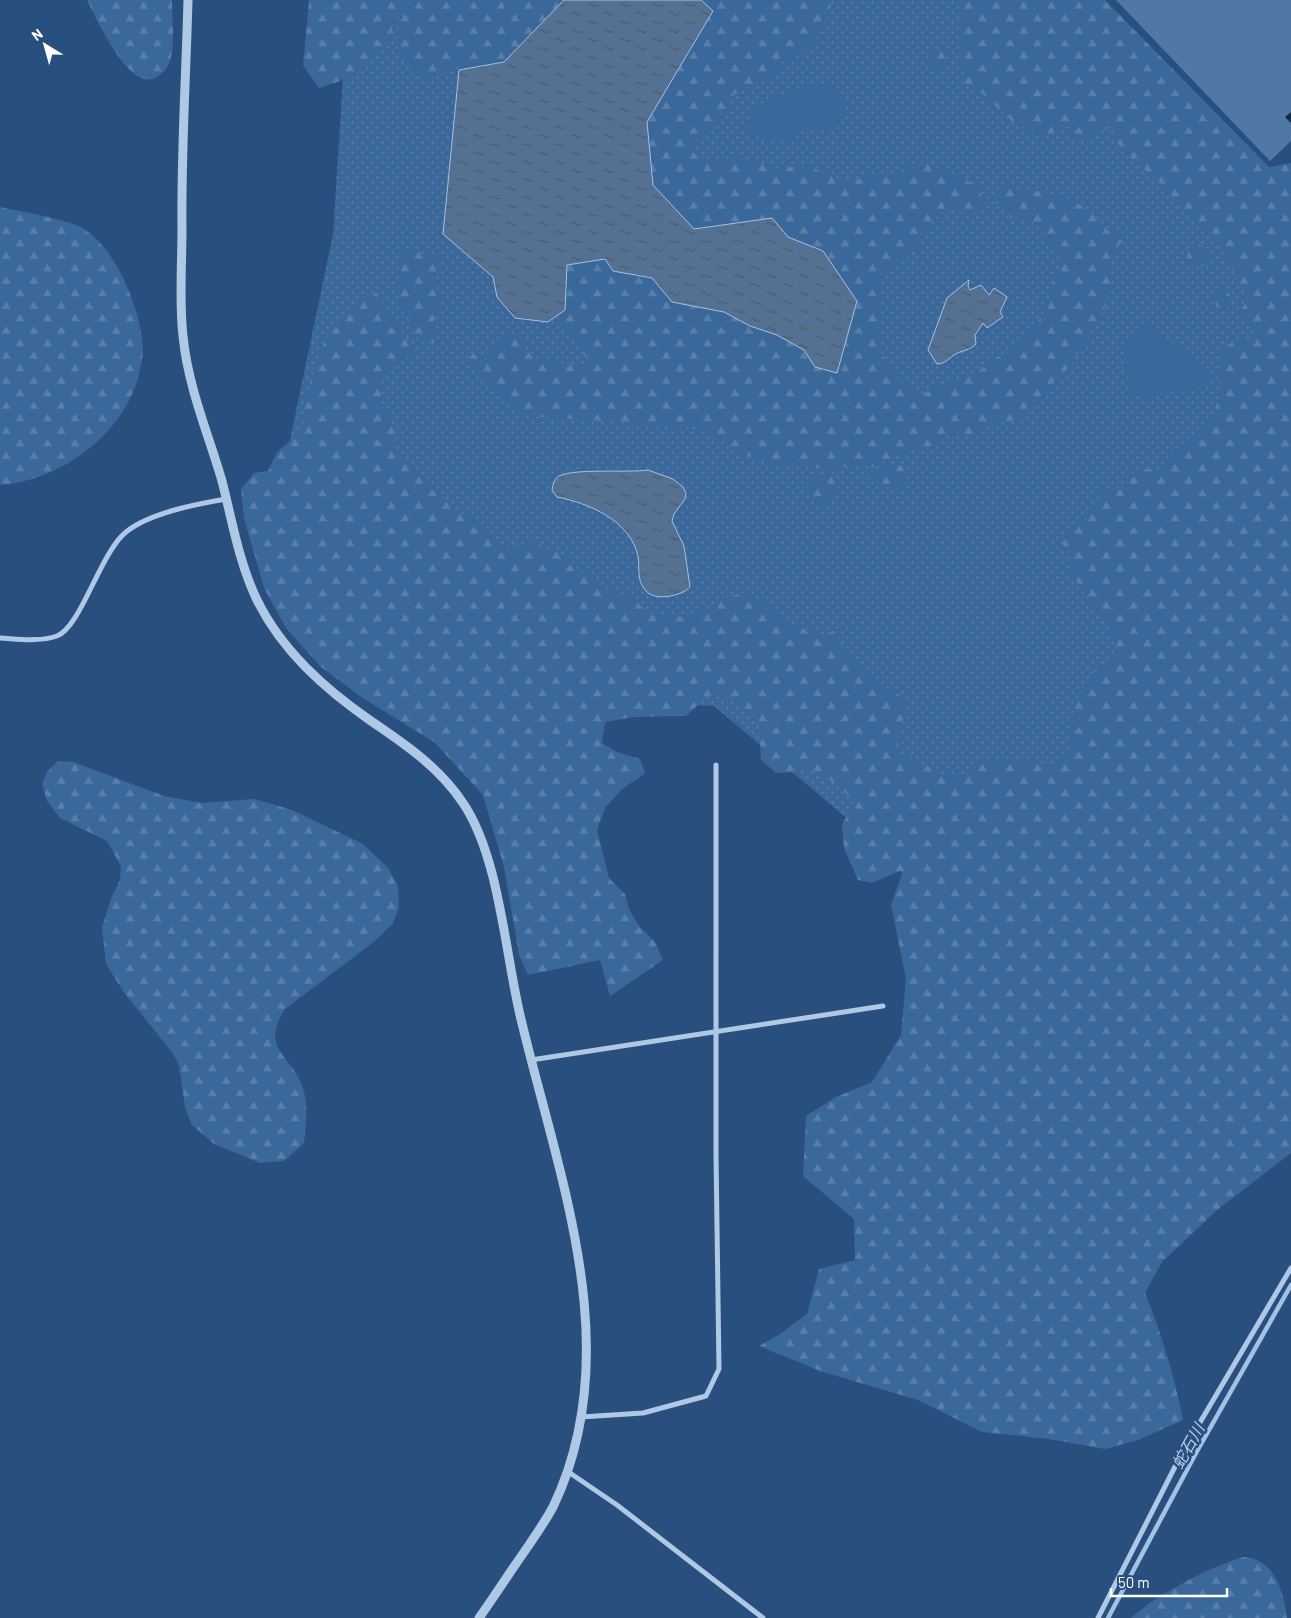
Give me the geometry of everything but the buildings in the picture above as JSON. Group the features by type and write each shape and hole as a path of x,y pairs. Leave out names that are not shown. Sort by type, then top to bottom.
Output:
{"street":[{"path":"188,0 181,206 183,340 194,395 247,574 258,601 284,643 301,663 326,687 422,758 444,779 466,806 487,853 513,984 570,1206 583,1285 586,1378 581,1417 567,1471 552,1510 479,1618"},
{"path":"0,638 37,639 59,635 76,615 105,556 126,532 143,522 164,514 226,499"},
{"path":"581,1417 643,1413 706,1396 719,1369 716,1154 718,1032 716,765"},
{"path":"531,1060 883,1006"},
{"path":"1098,1618 1182,1453 1291,1268"},
{"path":"567,1471 617,1505 763,1618"}],"green space":[{"path":"87,0 172,0 173,36 168,67 155,78 145,79 135,74 124,64 115,51"},
{"path":"309,0 578,0 509,73 468,77 458,57 447,71 430,80 414,75 397,45 398,12 387,45 355,76 319,88 303,65"},
{"path":"348,0 1025,0 1291,227 1291,727 882,848 714,706 480,695 278,498 333,234"},
{"path":"684,0 831,0 829,14 821,33 809,48 792,59 781,63 776,77 750,86 730,97 730,109 692,150 702,162 721,162 737,156 782,170 801,163 846,182 885,173 896,179 904,168 925,162 979,186 981,195 988,202 982,212 967,215 949,207 930,224 915,254 895,262 881,283 881,311 877,330 882,354 901,382 919,395 978,371 1026,337 1039,320 1050,299 1052,286 1061,269 1061,259 1044,238 1040,223 1010,217 1006,208 996,203 998,192 1006,187 1034,190 1063,197 1089,210 1099,219 1107,231 1113,230 1124,238 1110,257 1111,282 1104,310 1071,365 1018,419 986,426 975,439 958,434 941,437 932,447 904,452 874,467 848,466 832,471 796,463 778,465 751,457 731,448 713,436 688,427 674,430 620,422 528,416 510,409 498,395 479,379 468,364 471,353 482,358 493,352 509,332 526,341 526,351 541,361 592,366 557,316 560,267 575,258 669,235 637,151"},
{"path":"960,0 1105,0 1269,167 1291,163 1291,1153 1217,1210 1162,1262 1145,1293 1167,1355 1183,1420 1138,1440 1105,1449 1049,1439 982,1432 918,1400 823,1372 759,1346 780,1334 807,1314 819,1269 855,1260 854,1219 803,1176 806,1116 836,1097 872,1082 901,1035 906,979 891,905 902,874 900,871 872,883 858,880 844,848 842,824 855,803 837,784 812,771 776,773 761,760 759,720 731,699 708,696 686,716 634,717 605,722 602,743 617,752 640,759 645,773 621,790 605,808 597,830 609,878 625,894 629,909 639,926 655,942 663,960 610,996 600,960 528,975 519,955 504,867 483,795 434,742 361,697 320,666 286,628 264,588 244,518 241,489 254,473 268,471 277,452 302,431 308,390 321,350 343,316 358,302 376,292 414,352 388,373 380,389 384,408 395,432 393,452 416,469 430,488 465,516 486,526 492,541 508,548 532,542 567,556 577,569 619,596 631,597 644,609 664,615 682,617 700,612 728,597 746,592 766,603 782,620 821,636 834,631 846,653 865,666 874,683 896,691 907,707 898,734 898,751 942,774 965,775 982,762 1015,759 1052,765 1071,746 1070,720 1096,668 1121,655 1109,629 1069,570 1068,555 1063,544 1066,536 1103,491 1122,487 1129,476 1138,471 1160,469 1166,465 1172,452 1212,422 1220,391 1218,373 1222,349 1239,338 1251,338 1254,330 1239,319 1242,308 1248,300 1231,265 1216,241 1205,227 1182,211 1155,178 1124,151 1114,134 1112,124 1092,139 1071,138 1069,126 1050,134 1030,132 1012,121 983,94 965,84 958,38"},
{"path":"937,50 944,53 947,60 944,67 937,70 930,67 927,60 930,53"},
{"path":"817,85 830,87 843,98 845,109 843,116 839,125 832,131 812,128 804,129 788,140 777,142 757,137 748,130 750,115 758,106 792,91"},
{"path":"0,207 68,222 84,229 98,241 113,260 129,290 140,324 143,357 131,396 120,416 105,434 67,464 23,482 0,485"},
{"path":"1198,245 1206,248 1209,256 1206,264 1198,267 1190,264 1187,256 1190,248"},
{"path":"402,249 420,252 426,257 435,253 440,258 435,284 441,295 439,311 432,325 438,343 423,342 412,333 396,287 401,273"},
{"path":"1223,291 1229,294 1232,300 1229,306 1223,309 1217,306 1214,300 1217,294"},
{"path":"1148,325 1156,328 1170,341 1195,356 1204,364 1210,377 1202,386 1188,394 1172,392 1150,398 1139,398 1130,392 1126,363 1128,343 1138,329"},
{"path":"888,463 893,470 897,466 904,465 909,472 905,484 894,490 876,482 870,482 867,475 871,471 878,474 882,465"},
{"path":"822,474 833,478 837,489 833,500 822,504 811,500 807,489 811,478"},
{"path":"58,761 73,762 164,796 201,803 254,799 292,810 363,844 388,868 398,886 399,907 393,923 375,941 285,1009 278,1022 275,1033 276,1042 279,1050 297,1074 304,1092 306,1107 304,1143 284,1161 260,1163 214,1144 192,1125 185,1107 179,1065 172,1052 125,994 106,964 102,927 112,896 120,880 121,866 107,841 60,818 47,801 42,784 47,772"},
{"path":"1244,1557 1255,1559 1263,1564 1276,1579 1283,1598 1287,1618 1131,1618 1154,1600 1184,1582 1216,1567"}],"water":[{"path":"564,0 701,0 713,11 647,122 653,185 694,229 772,218 788,237 823,251 857,301 837,373 815,367 804,350 777,335 750,326 724,312 672,302 652,278 613,271 605,259 567,265 565,310 548,322 515,318 497,297 493,277 443,234 459,70 504,62"},
{"path":"969,280 968,286 970,290 981,285 989,295 994,288 1007,297 1000,312 1003,317 987,328 983,323 975,335 976,344 937,364 928,350 947,298"},
{"path":"648,470 673,479 683,487 686,493 685,499 674,514 672,521 684,546 690,587 675,595 662,597 651,595 647,592 641,584 638,556 633,543 617,523 594,509 557,497 552,490 556,479 567,474 589,471"}],"waterway":[{"name":"蛇石川","path":"1108,1618 1196,1453 1291,1285"}]}
